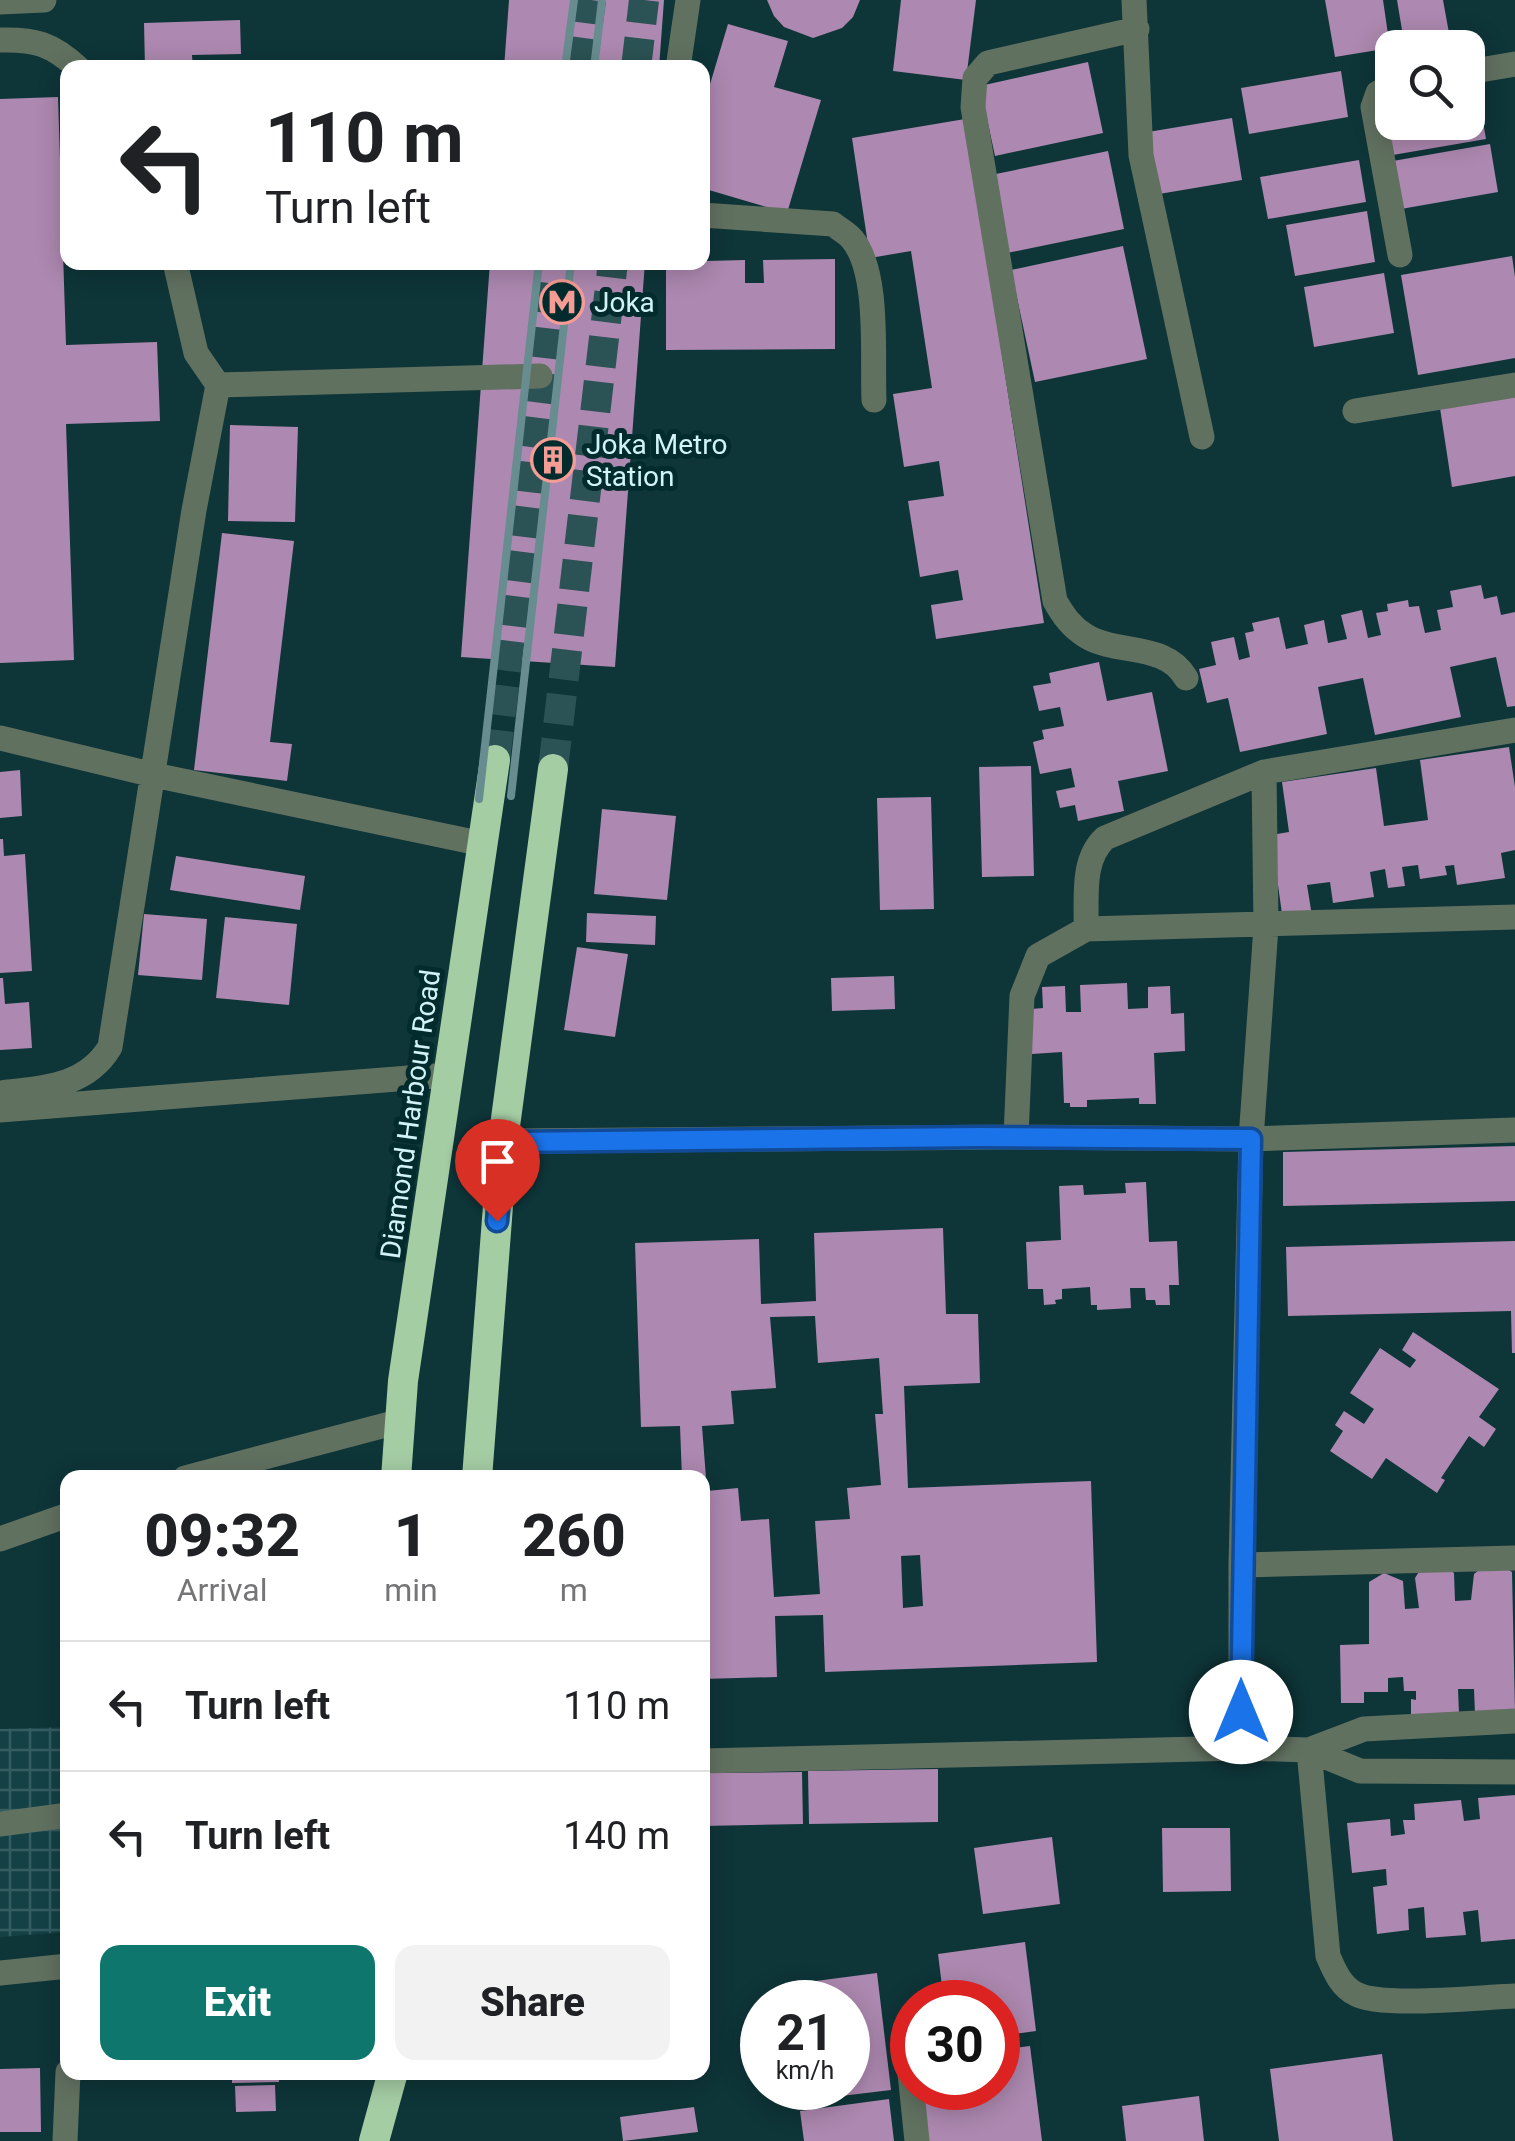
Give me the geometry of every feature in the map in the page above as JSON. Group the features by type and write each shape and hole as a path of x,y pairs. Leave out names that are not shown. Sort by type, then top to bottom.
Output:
{"highway":[{"name":"Diamond Harbour Road","path":"397,1470 403,1381 495,760"},
{"path":"478,1470 504,1142 553,769"},
{"path":"370,2080 372,2141"},
{"path":"372,2141 390,2080"}],"street":[{"path":"0,2 44,0"},
{"path":"679,60 688,0"},
{"path":"1134,0 1141,155 1202,437"},
{"path":"1137,29 988,63 975,78 973,108 1054,600 1068,623 1089,638 1175,663 1186,678"},
{"path":"0,40 24,39 56,48 69,60"},
{"path":"1485,69 1515,64"},
{"path":"1379,140 1400,255"},
{"path":"710,216 833,224 850,237 862,255 870,288 874,400"},
{"path":"0,1093 71,1081 98,1066 110,1047 194,510 218,385 196,353 176,270"},
{"path":"218,385 540,376"},
{"path":"1356,411 1515,385"},
{"path":"1086,929 1089,860 1105,838 1264,772 1515,730"},
{"path":"0,738 154,775 483,844"},
{"path":"1241,1748 1241,1565 1251,1139 1266,926 1264,772"},
{"path":"1016,1137 1022,996 1038,956 1086,929 1515,917"},
{"path":"0,1110 448,1075"},
{"path":"504,1142 1251,1139 1515,1130"},
{"path":"216,1470 400,1422"},
{"path":"0,1539 60,1518"},
{"path":"1241,1565 1515,1558"},
{"path":"1309,1750 1364,1729 1515,1721"},
{"path":"710,1761 1241,1748 1309,1750 1360,1772 1515,1772"},
{"path":"1309,1750 1328,1956 1338,1978 1356,1995 1388,2000 1515,1996"},
{"path":"0,1824 60,1816"},
{"path":"0,1973 60,1967"},
{"path":"65,2141 68,2080"},
{"path":"914,2110 917,2141"}],"shaded area":[{"path":"60,1727 60,1933 0,1937 0,1729"}],"building":[{"path":"509,0 664,0 660,60 505,60"},
{"path":"767,0 860,0 853,17 842,28 813,38 784,27"},
{"path":"901,0 976,0 966,80 893,71"},
{"path":"1325,0 1383,0 1387,30 1375,30 1375,50 1335,57"},
{"path":"1397,0 1443,0 1448,30 1402,30"},
{"path":"240,20 241,54 145,60 144,23"},
{"path":"728,24 788,41 774,87 821,100 787,213 710,190 710,84"},
{"path":"1088,62 1103,133 995,156 980,86"},
{"path":"1341,71 1348,117 1249,134 1241,88"},
{"path":"58,97 60,270 64,270 66,345 157,342 160,421 66,424 74,660 0,663 0,99"},
{"path":"1232,118 1242,180 1159,194 1148,132"},
{"path":"965,119 1044,623 936,639 931,605 963,600 958,570 920,577 908,501 944,496 939,461 904,467 893,394 932,388 911,251 870,258 852,138"},
{"path":"1385,140 1480,140 1387,156"},
{"path":"1490,144 1498,192 1401,209 1393,161"},
{"path":"1108,151 1124,229 1007,253 991,175"},
{"path":"1359,160 1366,202 1268,219 1260,177"},
{"path":"1367,211 1375,262 1295,276 1286,225"},
{"path":"1123,246 1147,359 1035,382 1011,270"},
{"path":"1512,256 1515,358 1418,375 1401,275"},
{"path":"835,259 835,349 666,350 666,270 710,270 710,261 745,260 745,283 764,283 763,260"},
{"name":"Joka Metro Station","path":"489,270 644,270 615,667 461,657"},
{"path":"1384,273 1394,333 1314,347 1304,287"},
{"path":"1515,396 1515,476 1452,487 1440,408"},
{"path":"230,425 298,427 295,522 228,521"},
{"path":"222,533 294,541 270,742 292,744 287,781 194,770"},
{"path":"1481,585 1484,599 1497,596 1501,615 1515,612 1515,706 1507,707 1496,657 1450,667 1461,717 1375,735 1363,678 1318,687 1327,734 1240,752 1228,698 1207,703 1199,669 1216,665 1211,642 1234,637 1239,660 1250,657 1245,633 1254,631 1252,623 1279,617 1286,649 1308,644 1304,625 1324,620 1328,643 1347,639 1341,615 1362,610 1368,638 1381,635 1376,613 1388,611 1387,604 1408,600 1409,607 1419,606 1425,633 1441,630 1437,610 1453,607 1450,591"},
{"path":"1099,662 1107,701 1152,692 1168,771 1118,781 1124,811 1078,821 1075,805 1060,808 1056,791 1075,787 1071,768 1040,774 1033,742 1044,739 1042,730 1064,726 1060,707 1039,711 1033,686 1051,683 1049,673"},
{"path":"1509,747 1515,787 1515,850 1501,853 1505,878 1457,885 1454,865 1445,866 1447,875 1420,879 1418,865 1402,867 1405,886 1388,888 1385,869 1370,872 1374,897 1333,903 1330,882 1307,885 1312,916 1283,921 1271,835 1289,832 1282,782 1376,768 1384,826 1428,820 1420,760"},
{"path":"1031,766 1034,876 982,877 979,767"},
{"path":"20,770 22,816 0,818 0,772"},
{"path":"931,797 934,909 880,910 877,798"},
{"path":"602,809 676,816 667,900 594,894"},
{"path":"0,839 4,856 25,854 32,971 0,973"},
{"path":"176,856 305,876 300,910 170,890"},
{"path":"587,913 656,916 655,945 586,942"},
{"path":"144,914 207,919 202,980 138,975"},
{"path":"225,917 297,924 289,1005 216,998"},
{"path":"577,947 628,954 615,1037 564,1030"},
{"path":"894,976 895,1009 832,1011 831,978"},
{"path":"0,978 5,1004 29,1002 32,1048 0,1050"},
{"path":"1127,983 1128,1009 1148,1008 1148,987 1170,986 1171,1014 1184,1013 1185,1051 1154,1053 1156,1104 1139,1104 1139,1098 1087,1100 1087,1107 1070,1107 1070,1103 1064,1103 1062,1052 1032,1054 1031,1009 1043,1008 1042,987 1065,986 1066,1012 1081,1012 1080,985"},
{"path":"1515,1146 1515,1201 1283,1206 1283,1152"},
{"path":"1146,1182 1149,1242 1177,1241 1179,1285 1169,1285 1170,1305 1146,1300 1145,1288 1130,1288 1131,1308 1097,1310 1097,1305 1091,1305 1090,1287 1062,1289 1062,1299 1044,1305 1043,1289 1028,1289 1026,1242 1061,1240 1059,1186 1083,1185 1084,1195 1126,1193 1125,1183"},
{"path":"943,1228 946,1314 978,1314 980,1383 904,1386 908,1488 1091,1481 1097,1662 825,1672 823,1615 775,1616 777,1677 710,1679 710,1491 738,1488 741,1521 769,1519 774,1597 820,1594 815,1521 850,1519 847,1488 881,1485 875,1414 883,1414 879,1358 818,1363 815,1316 770,1317 776,1388 731,1391 734,1424 702,1426 705,1470 682,1470 680,1426 641,1427 635,1243 759,1239 761,1304 816,1301 814,1233","holes":["920,1555 923,1606 903,1608 901,1556"]},
{"path":"1515,1241 1515,1353 1511,1311 1288,1316 1286,1247"},
{"path":"1413,1332 1499,1389 1479,1417 1496,1429 1484,1447 1469,1436 1441,1478 1445,1480 1437,1493 1386,1458 1372,1479 1330,1451 1343,1431 1335,1425 1344,1411 1364,1424 1374,1409 1350,1393 1380,1348 1410,1368 1416,1360 1402,1350"},
{"path":"1443,1565 1454,1573 1455,1601 1471,1600 1474,1574 1484,1566 1500,1565 1512,1572 1515,1712 1475,1714 1474,1689 1458,1689 1459,1714 1411,1715 1411,1699 1416,1700 1416,1691 1404,1691 1403,1677 1388,1678 1388,1692 1364,1692 1364,1703 1341,1703 1340,1645 1369,1644 1369,1582 1384,1573 1403,1581 1405,1609 1419,1608 1415,1578 1422,1567"},
{"path":"938,1769 938,1822 809,1824 808,1771"},
{"path":"802,1772 803,1824 710,1826 710,1773"},
{"path":"1515,1795 1515,1939 1481,1942 1478,1910 1463,1912 1466,1935 1426,1938 1424,1907 1408,1909 1409,1930 1377,1934 1373,1887 1387,1885 1386,1869 1352,1873 1347,1823 1390,1819 1391,1836 1405,1834 1403,1820 1415,1820 1414,1804 1461,1800 1464,1821 1480,1819 1478,1798"},
{"path":"1162,1828 1230,1828 1231,1891 1163,1892"},
{"path":"1052,1837 1060,1904 983,1914 974,1848"},
{"path":"1025,1942 1036,2031 1020,2033 1020,1980 941,1980 938,1954"},
{"path":"877,1973 890,2090 870,2093 870,1980 823,1980"},
{"path":"1030,2046 1042,2141 928,2141 924,2110 1020,2110 1020,2047"},
{"path":"1382,2054 1393,2141 1279,2141 1270,2069"},
{"path":"40,2068 41,2132 0,2132 0,2069"},
{"path":"232,2080 279,2080 279,2082"},
{"path":"275,2085 276,2111 236,2112 235,2086"},
{"path":"1199,2096 1204,2141 1126,2141 1122,2106"},
{"path":"889,2099 894,2141 804,2141 800,2111 870,2110 870,2102"},
{"path":"694,2107 698,2132 623,2141 620,2117"}],"tunnel":[{"path":"583,60 591,0"},
{"path":"637,60 644,0"},
{"path":"495,760 555,270"},
{"path":"553,769 612,270"}],"railway":[{"path":"566,60 574,0"},
{"path":"595,60 602,0"},
{"path":"479,799 538,270"},
{"path":"511,796 570,270"}],"place":[{"name":"Joka","path":"562,302"},
{"name":"Joka Metro Station","path":"553,460"}],"route":[{"path":"497,1221 504,1142 979,1137 1251,1139 1241,1712"}]}
